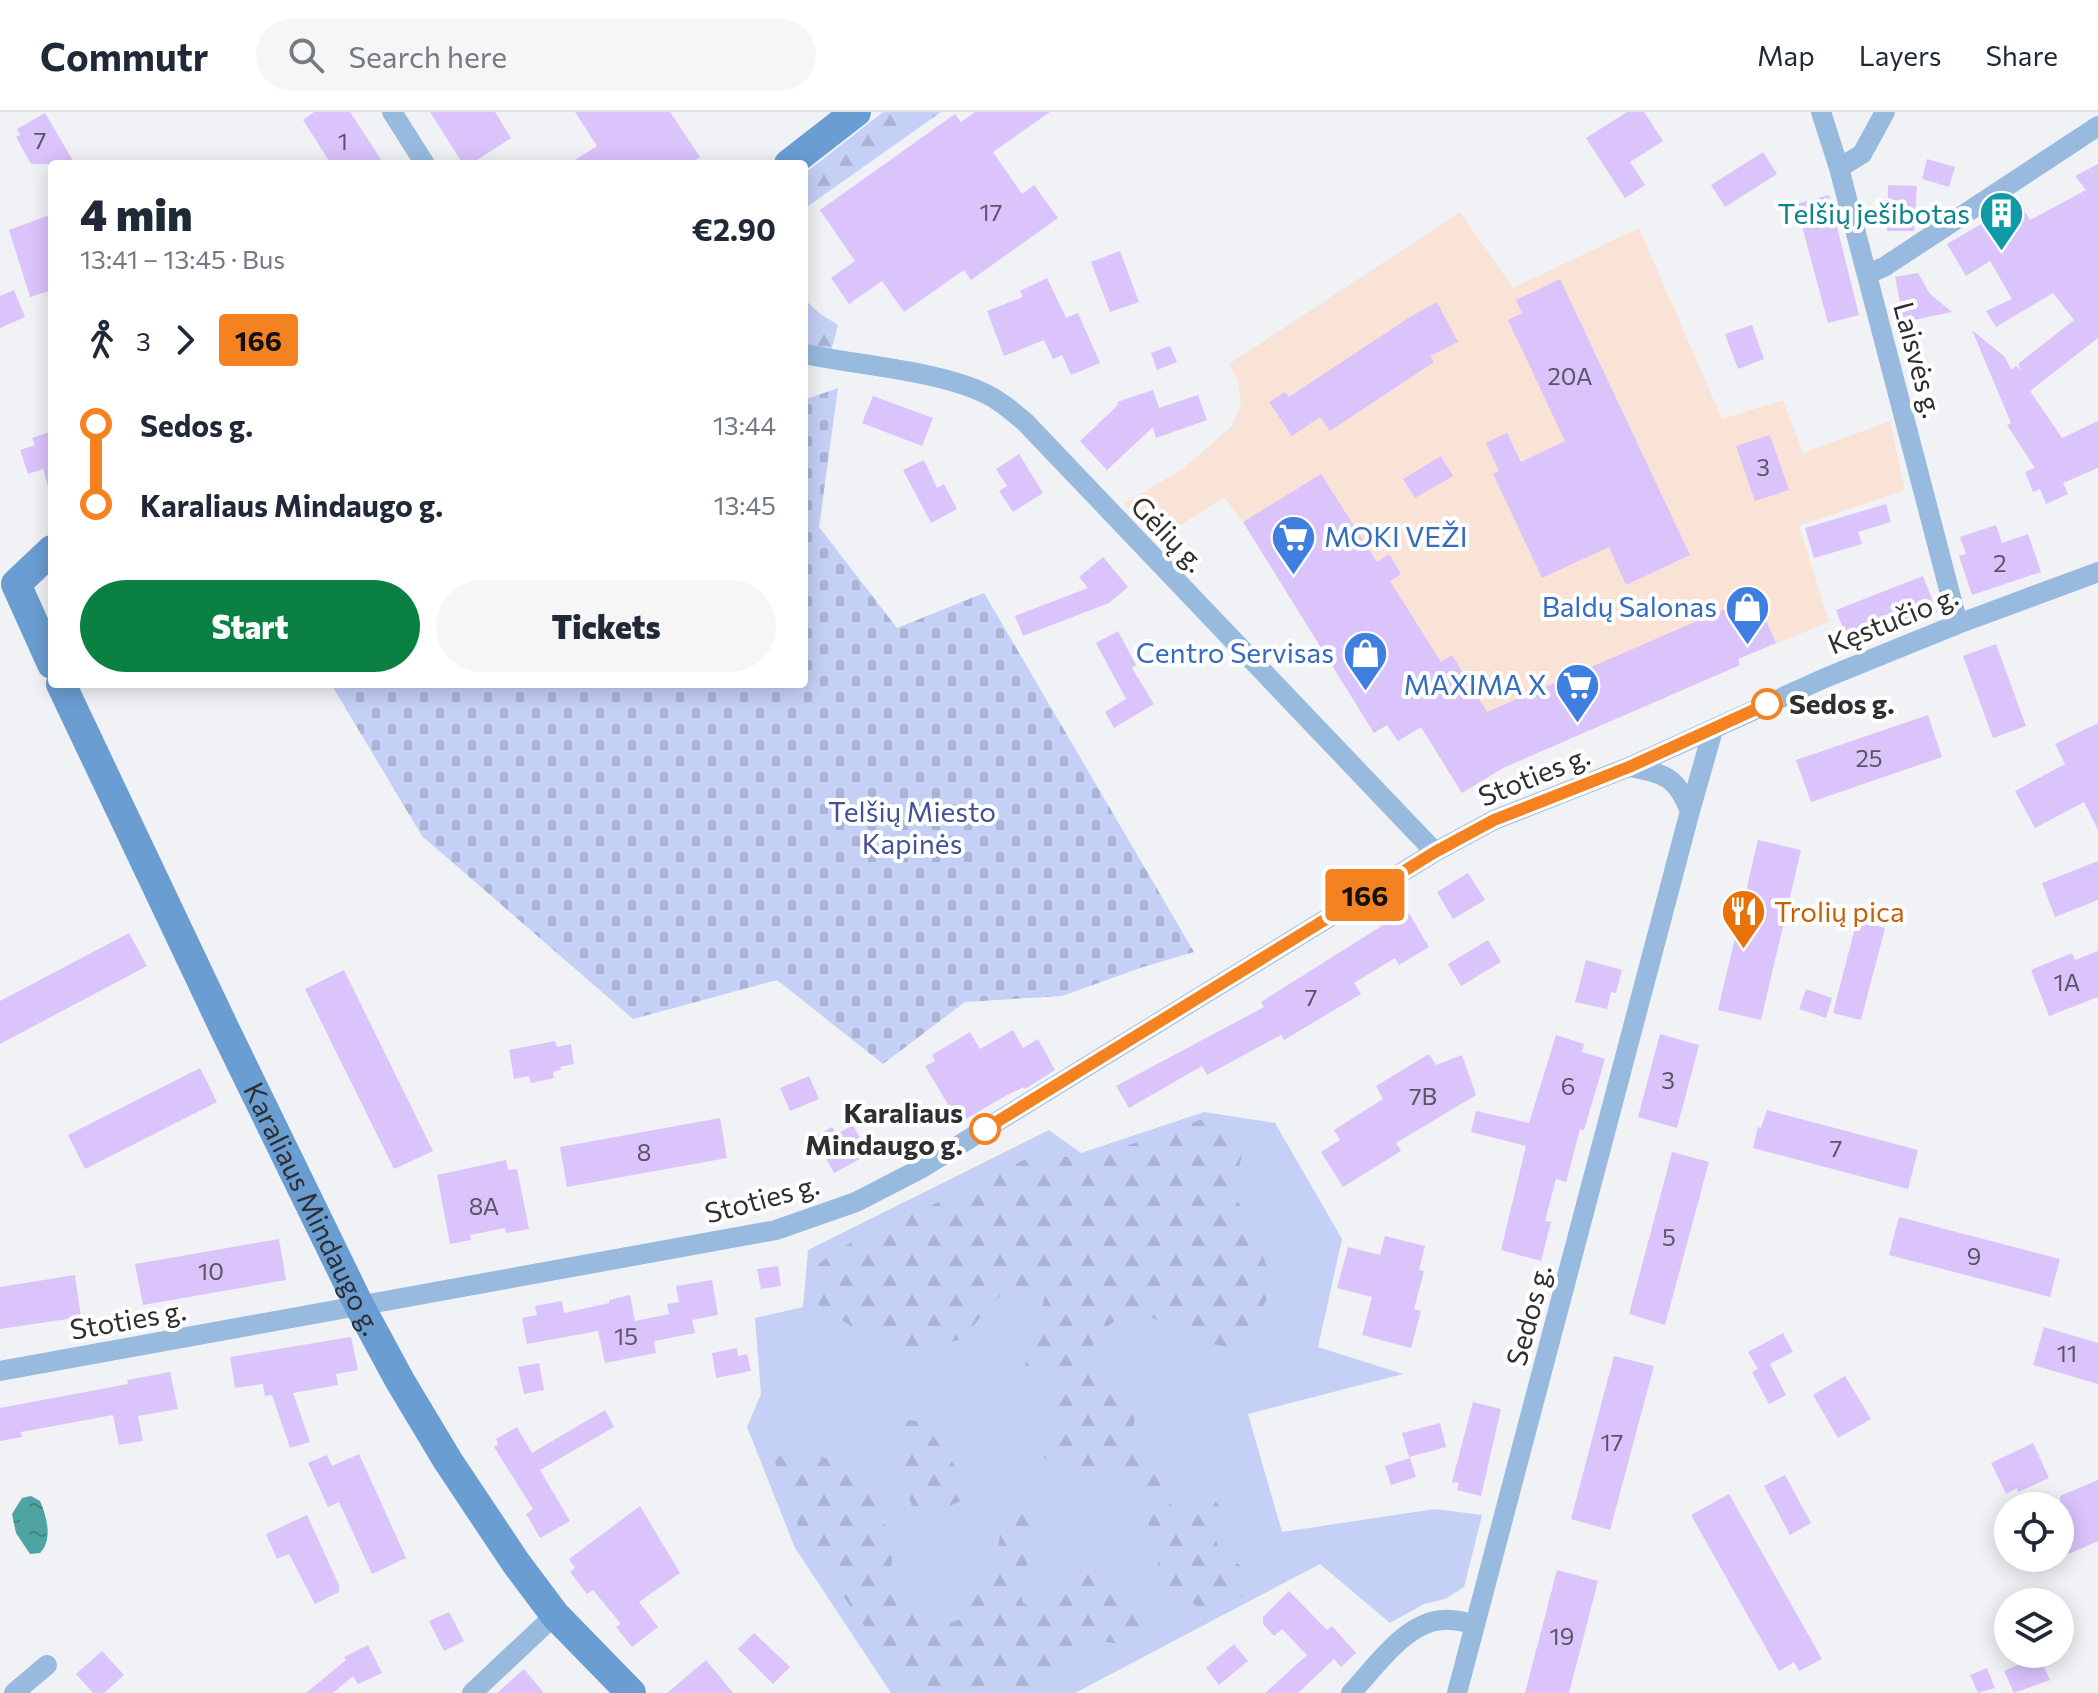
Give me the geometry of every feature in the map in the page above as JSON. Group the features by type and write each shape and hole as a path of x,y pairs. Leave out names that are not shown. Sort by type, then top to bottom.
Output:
{"main road":[{"path":"794,160 856,112"},
{"path":"48,553 8,584 48,657"},
{"name":"Karaliaus Mindaugo g.","path":"63,688 360,1307 400,1381 448,1461 516,1563 555,1615 631,1693"}],"street":[{"path":"392,112 422,160"},
{"name":"Laisvės g.","path":"1821,112 1839,168 1958,624"},
{"path":"1839,168 1862,154 1885,112"},
{"path":"1867,274 1884,267 2098,126"},
{"name":"Gėlių g.","path":"808,355 931,377 983,392 1003,403 1026,423 1435,852"},
{"name":"Kęstučio g.","path":"1713,730 1825,678 2098,572"},
{"name":"Stoties g.","path":"0,1371 776,1230 856,1202 922,1168 1435,852 1494,820 1713,730"},
{"name":"Sedos g.","path":"1457,1693 1713,730"},
{"path":"1629,767 1671,778 1682,791 1690,811"},
{"path":"472,1693 555,1615"},
{"path":"1351,1693 1416,1628 1441,1619 1474,1624"},
{"path":"14,1693 47,1665"}],"shaded area":[{"path":"1460,212 1513,288 1639,228 1722,419 1783,400 1803,453 1890,421 1905,490 1799,526 1829,622 1738,659 1740,665 1503,768 1462,793 1421,727 1398,741 1387,725 1374,733 1243,522 1224,497 1173,530 1165,548 1124,504 1184,468 1232,426 1241,405 1238,381 1229,364"}],"green space":[{"path":"883,112 941,112 808,206 808,171"},
{"path":"808,303 838,325 831,351 808,347"},
{"name":"Telšių Miesto Kapinės","path":"838,388 819,527 897,628 984,593 1194,952 1062,996 965,1002 883,1064 777,980 633,1019 422,836 333,688 808,688 808,399"},
{"path":"1204,1112 1275,1123 1342,1239 1318,1347 1403,1374 1248,1414 1282,1532 1435,1509 1482,1515 1464,1587 1445,1599 1424,1604 1390,1623 1320,1564 1075,1693 891,1693 795,1548 747,1427 761,1394 755,1318 803,1307 808,1250 1049,1130 1081,1153"},
{"path":"1203,1119 1246,1133 1234,1194 1256,1234 1273,1287 1253,1325 1228,1347 1192,1337 1133,1309 1104,1331 1086,1362 1134,1411 1134,1426 1173,1482 1171,1506 1185,1509 1210,1495 1222,1509 1215,1536 1221,1556 1255,1572 1254,1589 1220,1608 1200,1608 1158,1580 1158,1552 1138,1492 1109,1470 1078,1474 1044,1458 1062,1395 1058,1378 1025,1365 1037,1334 1045,1294 1002,1294 961,1339 915,1352 851,1326 813,1301 812,1271 864,1234 922,1210 1038,1153 1094,1157"},
{"path":"909,1420 923,1422 963,1477 960,1501 934,1514 912,1507 906,1487 900,1434 902,1424"},
{"path":"797,1448 834,1461 863,1482 880,1512 893,1545 891,1570 929,1613 951,1623 965,1617 976,1578 998,1546 1004,1515 1027,1511 1033,1540 1027,1565 1017,1583 1023,1603 1038,1611 1066,1583 1100,1570 1142,1616 1145,1628 1125,1645 1101,1641 1020,1693 908,1693 859,1618 804,1543 774,1459"}],"water":[{"path":"31,1496 40,1501 48,1535 40,1553 30,1554 16,1533 12,1514 22,1498"}],"building":[{"path":"314,112 350,112 381,160 328,160 303,120"},
{"path":"430,112 495,112 511,138 477,160 460,160"},
{"path":"575,112 670,112 700,157 696,160 575,160 597,146"},
{"path":"975,112 1050,112 993,152 1022,194 1034,185 1058,218 971,280 964,270 904,312 882,281 849,304 831,278 855,261 820,210 955,114 961,122"},
{"path":"1627,112 1644,112 1663,141 1630,162 1645,185 1625,198 1586,138"},
{"path":"45,113 73,160 31,164 16,137 20,135 17,129"},
{"path":"1763,152 1777,174 1725,207 1711,185"},
{"path":"1927,159 1955,167 1949,187 1922,179"},
{"path":"2098,164 2098,338 2030,391 2062,438 2098,421 2098,468 2063,483 2068,494 2046,504 2040,489 2033,492 2025,472 2035,468 2007,425 2011,423 1972,330 2005,357 2011,370 2016,366 2022,372 2018,364 2074,320 2053,293 1996,327 1986,311 2012,299 1990,261 1966,276 1947,244 2019,202 2030,220 2086,190 2075,176"},
{"path":"1888,185 1917,186 1914,231 1887,231"},
{"path":"1829,195 1859,315 1828,323 1796,204"},
{"path":"48,215 48,291 30,297 9,230"},
{"path":"1120,251 1139,302 1110,312 1091,262"},
{"path":"1918,273 1930,294 1952,312 1904,322 1895,277"},
{"path":"1047,278 1066,318 1078,313 1100,363 1071,375 1062,355 1053,359 1044,340 1004,356 987,311 1023,297 1020,291"},
{"path":"1560,279 1690,555 1626,585 1609,547 1542,578 1493,474 1499,471 1486,443 1507,433 1521,462 1565,441 1508,320 1522,313 1516,300"},
{"path":"14,290 25,317 0,328 0,296"},
{"path":"1437,302 1458,342 1430,356 1434,362 1330,431 1320,417 1292,436 1269,402 1285,392 1289,397"},
{"path":"1752,325 1764,359 1738,369 1725,334"},
{"path":"1170,346 1177,362 1157,370 1151,353"},
{"path":"1153,390 1159,408 1198,395 1207,420 1156,438 1153,427 1107,470 1080,441 1118,405 1117,402"},
{"path":"873,396 933,418 922,446 862,423"},
{"path":"48,432 48,487 43,469 28,474 20,450 35,445 32,438"},
{"path":"1770,435 1789,490 1755,501 1736,446"},
{"path":"1019,454 1043,493 1013,512 999,491 1007,486 996,469"},
{"path":"1441,456 1453,476 1415,498 1403,479"},
{"path":"924,460 937,488 944,484 957,509 931,523 903,470"},
{"path":"1321,474 1377,562 1389,554 1401,574 1390,581 1441,662 1452,655 1487,712 1755,596 1776,643 1738,659 1740,665 1503,768 1462,793 1421,727 1398,741 1387,725 1374,733 1243,522"},
{"path":"1886,504 1891,522 1858,532 1862,544 1814,558 1805,528"},
{"path":"1996,525 2002,543 2028,534 2041,572 1972,595 1959,556 1966,554 1960,537"},
{"path":"1103,557 1128,587 1109,603 1023,636 1015,616 1088,588 1079,577"},
{"path":"1923,576 1937,612 1849,645 1836,610"},
{"path":"1118,631 1136,665 1132,668 1154,704 1114,728 1105,712 1126,699 1096,643"},
{"path":"1996,644 2026,726 1993,738 1963,656"},
{"path":"1928,715 1942,757 1811,802 1796,760"},
{"path":"2098,723 2098,830 2084,802 2035,828 2015,791 2065,764 2055,744"},
{"path":"1758,840 1801,850 1761,1020 1718,1010"},
{"path":"2098,861 2098,900 2055,917 2042,883"},
{"path":"1468,873 1485,900 1453,919 1437,892"},
{"path":"1407,910 1429,947 1399,965 1395,958 1354,983 1361,994 1284,1040 1281,1035 1207,1075 1202,1066 1129,1108 1116,1086 1264,1007 1261,1002"},
{"path":"1857,920 1885,928 1861,1020 1833,1013"},
{"path":"129,933 147,966 0,1044 0,1001"},
{"path":"1488,940 1501,962 1461,986 1448,964"},
{"path":"2098,951 2098,997 2049,1016 2031,970 2072,953 2075,960"},
{"path":"1586,960 1622,970 1616,993 1611,992 1607,1009 1575,1002"},
{"path":"344,970 433,1151 394,1169 305,989"},
{"path":"1806,989 1832,998 1826,1018 1799,1009"},
{"path":"1013,1030 1023,1048 1038,1039 1055,1070 959,1123 925,1066 935,1061 932,1055 970,1032 980,1049"},
{"path":"1660,1034 1699,1045 1677,1128 1638,1117"},
{"path":"1556,1035 1584,1044 1582,1052 1605,1059 1584,1130 1580,1129 1566,1182 1556,1179 1545,1221 1551,1222 1541,1261 1501,1250 1526,1146 1471,1132 1476,1111 1529,1123"},
{"path":"555,1041 557,1047 571,1044 574,1064 560,1067 561,1070 553,1072 554,1078 531,1083 529,1076 514,1079 509,1050"},
{"path":"1429,1054 1436,1065 1462,1055 1476,1095 1396,1143 1401,1151 1343,1187 1321,1152 1340,1140 1334,1130 1383,1099 1376,1086"},
{"path":"200,1068 217,1102 85,1169 68,1135"},
{"path":"809,1076 819,1099 790,1111 780,1088"},
{"path":"1767,1110 1918,1150 1908,1189 1753,1148 1758,1127 1761,1128"},
{"path":"720,1118 727,1158 567,1187 560,1147"},
{"path":"853,1125 869,1154 834,1173 814,1137 832,1127 837,1134"},
{"path":"1672,1152 1709,1162 1665,1325 1629,1314"},
{"path":"506,1160 508,1170 517,1169 529,1229 506,1233 505,1228 470,1235 471,1240 450,1244 437,1175"},
{"path":"1899,1217 2060,1259 2050,1297 1889,1255"},
{"path":"1385,1236 1425,1246 1419,1270 1424,1271 1414,1309 1421,1311 1411,1348 1362,1335 1372,1297 1337,1288 1348,1247 1380,1255"},
{"path":"279,1239 286,1280 143,1305 135,1264"},
{"path":"778,1266 781,1286 761,1289 757,1269"},
{"path":"75,1275 81,1317 0,1329 0,1287"},
{"path":"712,1280 718,1315 692,1320 695,1333 654,1341 656,1353 605,1363 598,1331 527,1344 522,1318 537,1315 535,1306 562,1301 564,1313 630,1295 635,1321 669,1314 667,1304 679,1302 676,1286"},
{"path":"2044,1327 2098,1343 2098,1384 2033,1365"},
{"path":"1783,1333 1793,1352 1770,1364 1786,1395 1769,1404 1752,1372 1758,1369 1748,1352"},
{"path":"351,1337 358,1370 336,1374 338,1385 293,1393 310,1442 290,1448 272,1395 265,1396 263,1384 235,1388 230,1357"},
{"path":"737,1348 738,1356 747,1354 751,1371 716,1378 712,1353"},
{"path":"1614,1356 1654,1366 1610,1530 1571,1519"},
{"path":"539,1363 544,1390 524,1394 518,1367"},
{"path":"170,1372 178,1409 138,1416 143,1441 119,1445 113,1415 21,1432 22,1437 0,1441 0,1408 128,1384 127,1380"},
{"path":"1845,1376 1871,1419 1838,1438 1813,1395"},
{"path":"1473,1402 1501,1409 1481,1496 1457,1490 1459,1483 1452,1482"},
{"path":"605,1410 614,1427 540,1470 570,1521 540,1538 526,1514 533,1509 494,1447 498,1444 496,1439 517,1427 532,1453"},
{"path":"1440,1423 1446,1447 1409,1457 1402,1433"},
{"path":"2033,1443 2049,1478 2018,1492 2017,1488 2005,1492 1991,1463"},
{"path":"359,1454 406,1558 372,1574 339,1502 328,1507 308,1463 327,1455 332,1466"},
{"path":"1410,1458 1416,1477 1391,1485 1385,1466"},
{"path":"1785,1475 1811,1523 1790,1535 1764,1486"},
{"path":"2098,1480 2098,1541 2074,1552 2074,1492 2070,1492"},
{"path":"1729,1494 1822,1659 1799,1671 1794,1662 1779,1671 1691,1515"},
{"path":"640,1506 680,1573 639,1602 658,1627 632,1647 616,1627 621,1624 593,1590 587,1594 570,1572 575,1568 569,1559"},
{"path":"307,1515 339,1585 339,1592 315,1604 289,1554 277,1559 266,1534"},
{"path":"1557,1570 1598,1581 1569,1693 1525,1693"},
{"path":"1289,1591 1327,1630 1332,1626 1356,1653 1341,1667 1334,1659 1298,1693 1265,1693 1307,1655 1282,1629 1274,1636 1263,1624 1263,1617"},
{"path":"449,1612 464,1641 444,1651 429,1621"},
{"path":"754,1633 790,1667 773,1684 738,1649"},
{"path":"1234,1644 1248,1661 1219,1685 1206,1668"},
{"path":"368,1645 382,1673 358,1684 353,1676 333,1693 306,1693 346,1660 344,1657"},
{"path":"102,1651 124,1675 104,1693 93,1693 76,1674"},
{"path":"706,1660 733,1693 667,1693"},
{"path":"1987,1668 1995,1688 1978,1693 1970,1675"},
{"path":"2011,1668 2044,1668 2050,1680 2014,1693 2004,1671"},
{"path":"524,1669 544,1693 497,1693"}],"bus line":[{"name":"166","path":"985,1129 1435,852 1494,820 1629,767 1767,704"}],"place":[{"name":"Telšių ješibotas","path":"2001,253"},
{"name":"MOKI VEŽI","path":"1293,576"},
{"name":"Baldų Salonas","path":"1748,646"},
{"name":"Centro Servisas","path":"1365,692"},
{"name":"Sedos g.","path":"1767,704"},
{"name":"MAXIMA X","path":"1578,724"},
{"name":"Trolių pica","path":"1743,951"},
{"name":"Karaliaus Mindaugo g.","path":"985,1129"}]}
